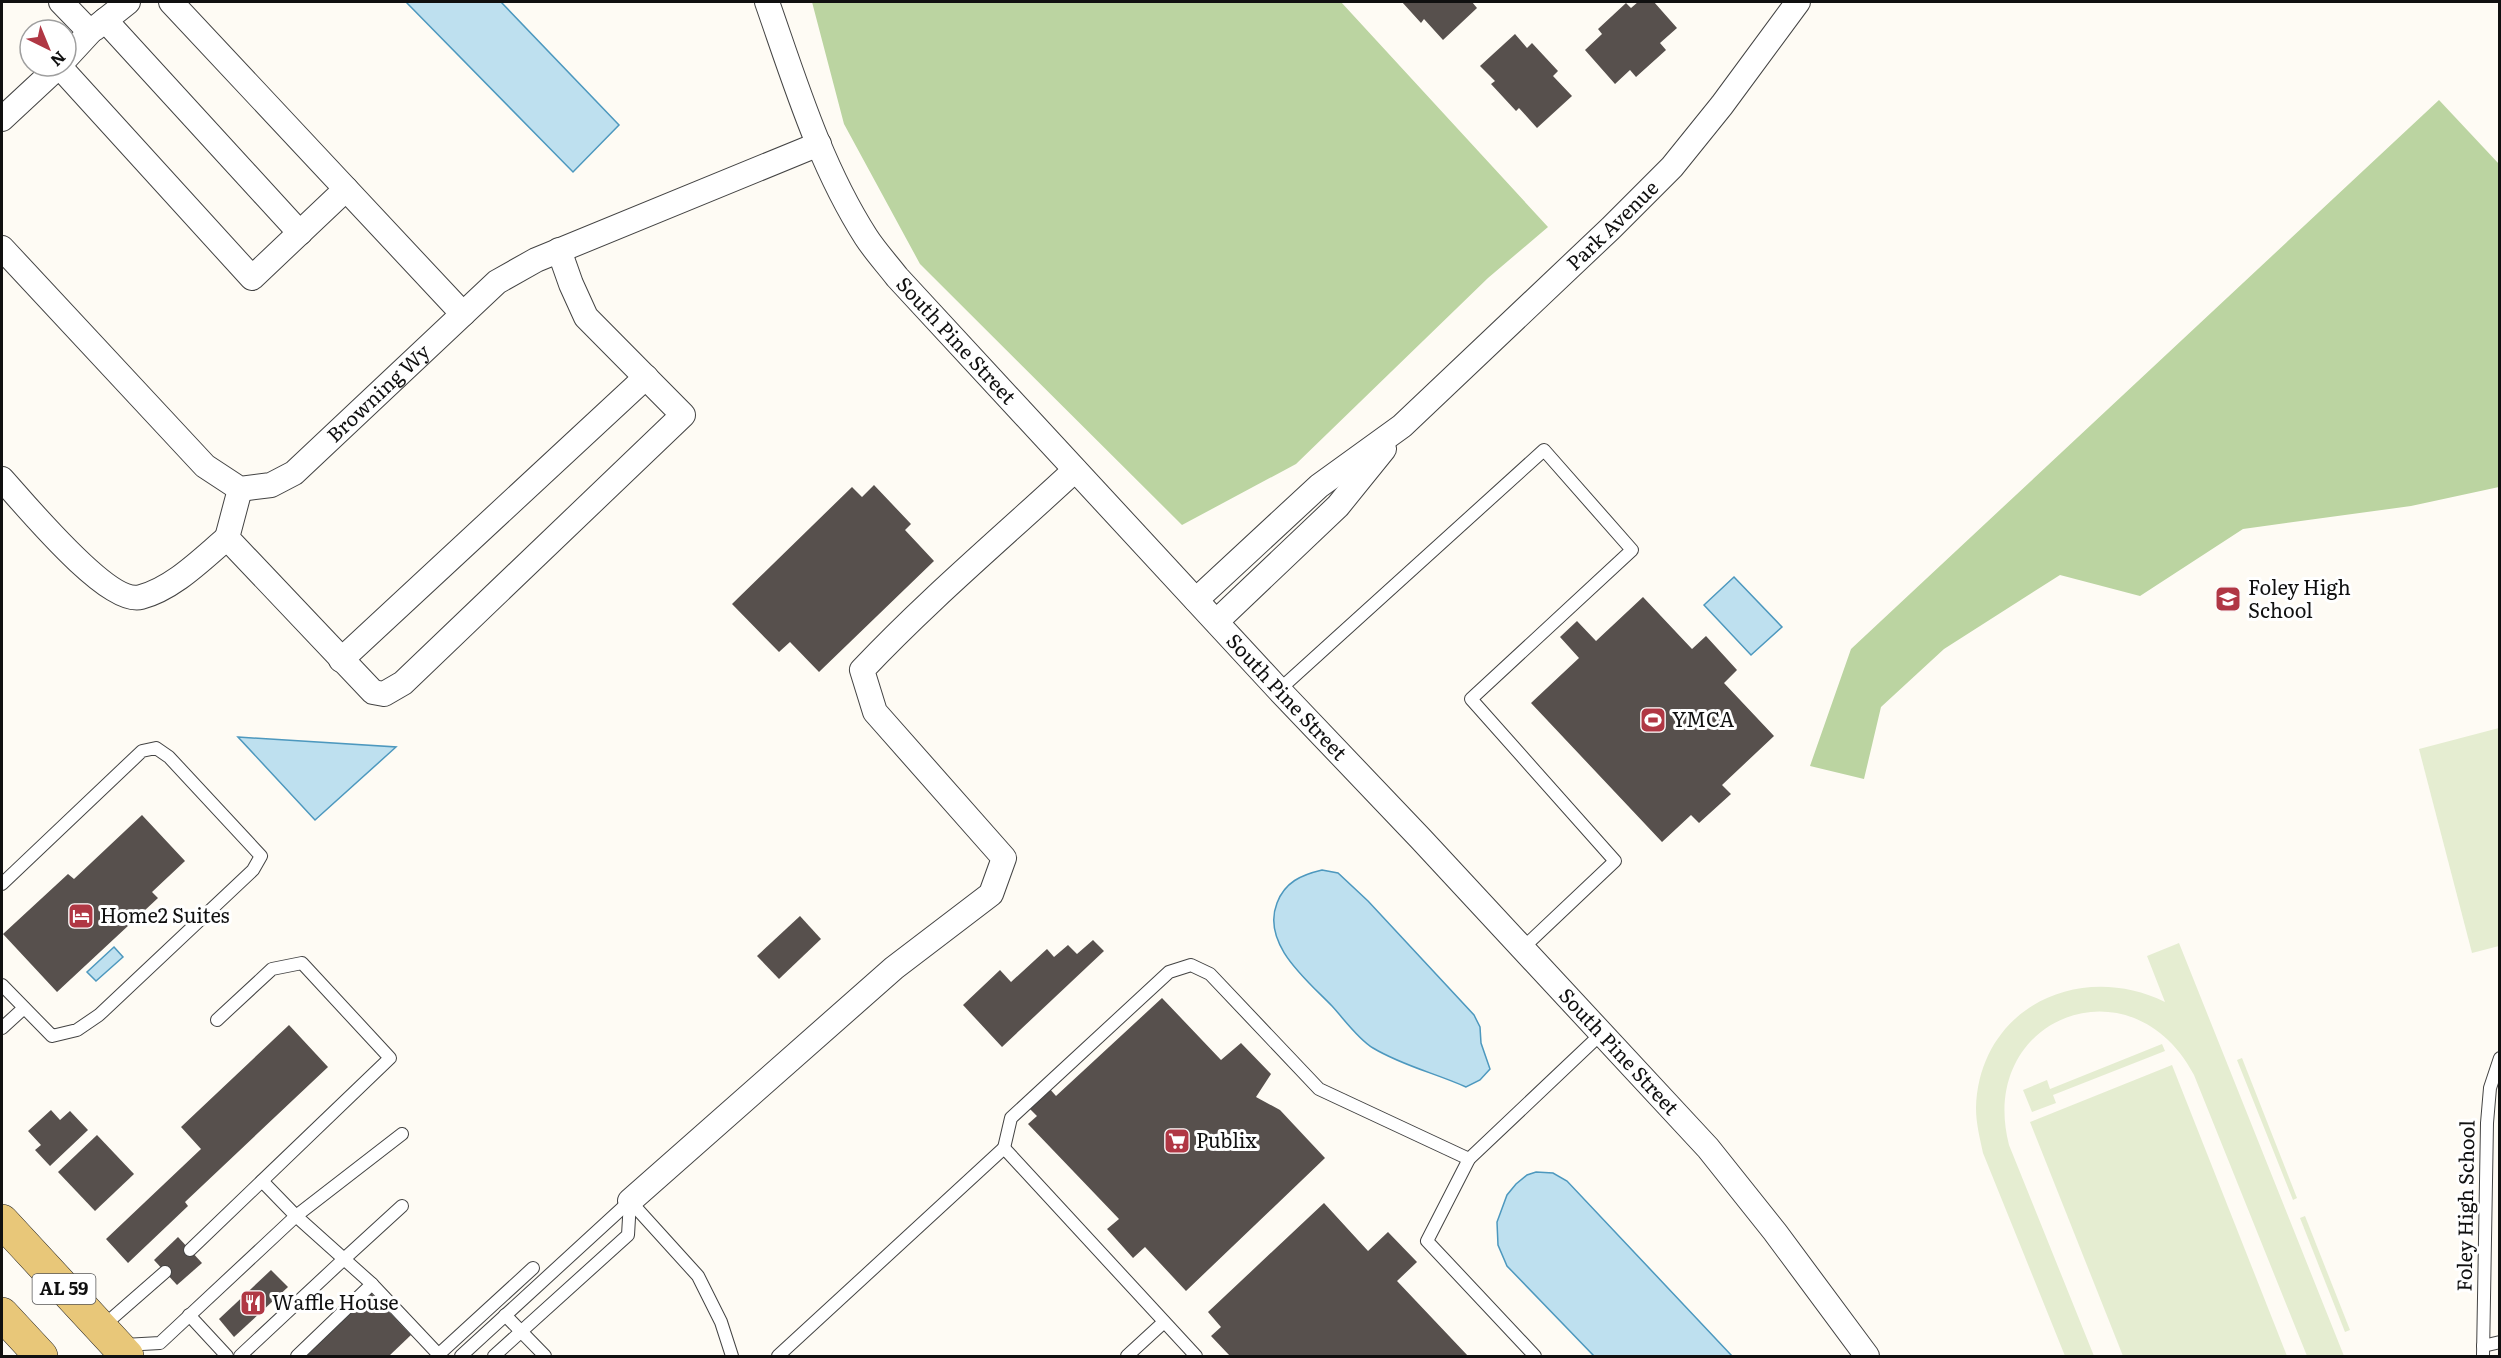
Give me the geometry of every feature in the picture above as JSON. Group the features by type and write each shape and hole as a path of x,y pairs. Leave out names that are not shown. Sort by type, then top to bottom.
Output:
{"main road":[{"name":"AL 59","path":"2,1221 113,1347"},
{"path":"2,1314 41,1356"}],"street":[{"path":"62,2 97,26 300,233"},
{"path":"78,46 97,26 128,2"},
{"path":"171,2 463,314"},
{"name":"South Pine Street","path":"767,2 803,106 819,144 856,220 897,277 1279,690 1708,1148 1775,1232 1867,1356"},
{"name":"Park Avenue","path":"1216,621 1338,506 1402,426 1672,167 1722,105 1798,2"},
{"path":"2,119 46,78"},
{"path":"70,78 252,278 346,189"},
{"name":"Browning Wy","path":"240,489 271,485 294,473 497,282 559,250 819,144"},
{"path":"2,248 205,466 240,489 228,538 167,586 139,598 114,591 83,567 2,479"},
{"path":"228,538 373,692 384,694 403,682 683,415 586,317 559,250"},
{"path":"341,660 646,377"},
{"name":"Park Avenue","path":"1196,600 1318,486 1402,426"},
{"path":"630,1201 894,968 991,894 1004,858 874,712 862,670 909,620 983,556 1075,470"}],"lane":[{"path":"1279,690 1544,450 1632,550 1471,699 1615,861 1522,948"},
{"path":"2,884 142,751 156,748 169,757 261,856 253,870 99,1015 77,1029 52,1036 2,985"},
{"path":"190,1250 390,1058 302,963 272,969 217,1020"},
{"path":"778,1356 1004,1148 1011,1118 1169,972 1191,965 1210,974 1319,1089 1469,1159"},
{"path":"2,1028 24,1008"},
{"path":"1535,1356 1426,1241 1469,1159 1601,1034"},
{"name":"Foley High School","path":"2483,1351 2487,1123 2490,1088 2499,1058"},
{"path":"113,1347 160,1343 296,1216 402,1134"},
{"path":"1004,1148 1196,1356"},
{"path":"262,1180 296,1216 372,1284 438,1356 533,1268"},
{"path":"464,1355 630,1201"},
{"path":"494,1356 627,1235 630,1201"},
{"path":"630,1201 698,1276 721,1322 729,1355"},
{"path":"240,1356 402,1206"},
{"path":"113,1347 165,1272"},
{"path":"297,1356 372,1284"},
{"path":"189,1315 227,1356"},
{"path":"505,1315 537,1354"},
{"path":"1127,1356 1164,1322"},
{"path":"2483,1351 2499,1342"}],"green space":[{"path":"812,2 1341,2 1548,227 1488,278 1296,464 1182,525 920,264 844,124"},
{"path":"2439,100 2499,164 2499,487 2411,506 2243,529 2140,596 2060,575 1944,649 1881,707 1864,779 1810,766 1851,649"},
{"path":"2499,728 2499,946 2472,953 2419,749"},
{"path":"2179,943 2344,1356 2307,1356 2194,1075 2167,1039 2134,1018 2100,1012 2066,1018 2037,1035 2015,1063 2005,1100 2009,1145 2094,1356 2065,1356 1983,1153 1976,1108 1981,1073 1995,1043 2014,1019 2039,1002 2068,991 2100,987 2132,990 2165,1002 2147,956"},
{"path":"2162,1044 2165,1051 2053,1095 2056,1103 2032,1112 2023,1090 2047,1080 2050,1089"},
{"path":"2242,1058 2297,1198 2293,1200 2237,1060"},
{"path":"2172,1065 2287,1356 2123,1356 2030,1122"},
{"path":"2305,1216 2350,1330 2345,1332 2300,1218"}],"water":[{"path":"406,2 501,2 619,125 573,172"},
{"path":"1734,577 1782,627 1751,655 1704,605"},
{"path":"238,737 396,747 315,820"},
{"path":"1322,870 1338,873 1368,901 1474,1015 1480,1027 1481,1043 1490,1069 1480,1080 1466,1087 1396,1060 1373,1048 1357,1034 1289,960 1275,933 1274,918 1277,903 1284,890 1295,880"},
{"path":"114,947 123,957 96,981 87,972"},
{"path":"1536,1172 1553,1173 1567,1181 1732,1356 1594,1356 1507,1266 1498,1245 1497,1222 1507,1195 1527,1175"}],"building":[{"path":"1402,2 1472,2 1477,8 1443,40 1424,19 1421,23"},
{"path":"1638,2 1654,2 1677,28 1660,43 1666,50 1636,77 1630,70 1615,84 1585,50 1602,34 1598,29 1626,3 1631,8"},
{"path":"1515,34 1527,48 1532,43 1558,71 1553,76 1572,96 1537,128 1519,108 1516,111 1491,84 1495,81 1480,66"},
{"path":"874,485 911,524 905,530 934,561 819,672 790,642 779,652 732,604 852,487 862,497"},
{"name":"YMCA","path":"1643,597 1692,649 1706,636 1737,670 1724,683 1774,736 1722,785 1731,794 1699,823 1691,815 1662,842 1531,703 1579,658 1560,637 1577,621 1596,641"},
{"name":"Home2 Suites","path":"142,815 185,861 152,892 158,898 57,992 3,934 68,874 74,879"},
{"path":"800,916 821,939 779,979 757,956"},
{"path":"1093,940 1104,951 1002,1047 963,1005 1000,970 1011,982 1047,949 1054,957 1068,945 1077,954"},
{"name":"Publix","path":"1162,998 1221,1060 1241,1043 1271,1074 1256,1097 1280,1110 1325,1158 1186,1291 1145,1247 1133,1258 1107,1229 1119,1219 1028,1124 1037,1116 1028,1107 1049,1088 1056,1096"},
{"path":"289,1025 328,1067 185,1202 188,1206 128,1263 106,1239 201,1149 181,1127"},
{"path":"51,1110 60,1120 70,1111 88,1130 50,1166 35,1150 41,1145 28,1131"},
{"path":"97,1135 134,1174 95,1211 58,1172"},
{"path":"1324,1203 1368,1251 1388,1232 1417,1262 1397,1281 1468,1356 1230,1356 1211,1336 1221,1327 1208,1312"},
{"path":"178,1237 202,1263 177,1285 154,1260"},
{"name":"Waffle House","path":"271,1270 288,1287 234,1337 219,1319"},
{"path":"370,1292 411,1335 389,1356 303,1356"}],"place":[{"name":"Foley High School","path":"2228,599"},
{"name":"YMCA","path":"1653,720"},
{"name":"Home2 Suites","path":"81,916"},
{"name":"Publix","path":"1177,1141"},
{"name":"Waffle House","path":"253,1303"}]}
